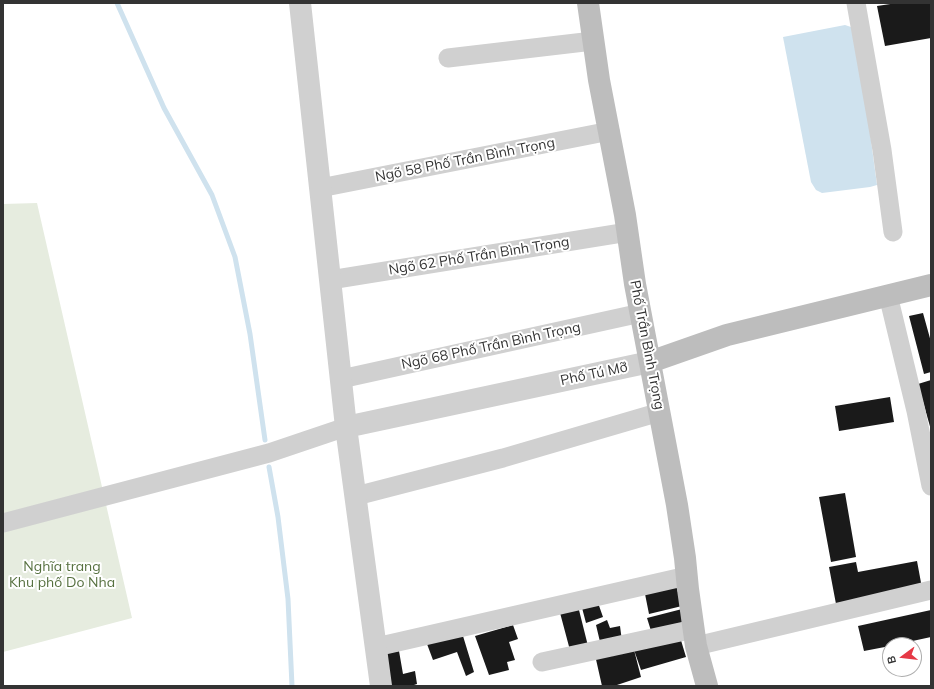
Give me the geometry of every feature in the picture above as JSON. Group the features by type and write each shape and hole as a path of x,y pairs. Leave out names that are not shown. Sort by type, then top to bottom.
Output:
{"main road":[{"name":"Phố Trần Bình Trọng","path":"588,3 599,80 610,131 628,232 640,313 677,505 695,638 707,686"},
{"name":"Phố Tú Mỡ","path":"650,362 727,335 931,285"}],"street":[{"path":"300,3 346,427 381,686"},
{"path":"856,3 882,150 893,232"},
{"path":"448,58 593,41"},
{"name":"Ngõ 58 Phố Trần Bình Trọng","path":"320,188 610,131"},
{"name":"Ngõ 62 Phố Trần Bình Trọng","path":"330,280 628,232"},
{"path":"888,295 916,411 931,486"},
{"name":"Ngõ 68 Phố Trần Bình Trọng","path":"341,379 640,313"},
{"name":"Phố Tú Mỡ","path":"346,427 650,362"},
{"path":"356,496 503,458 660,412"},
{"path":"3,523 269,453 346,427"},
{"path":"376,647 687,576"},
{"path":"542,662 695,638 931,590"}],"green space":[{"name":"Nghĩa trang Khu phố Do Nha","path":"37,203 132,618 3,652 3,204"}],"water":[{"path":"845,25 854,28 857,37 877,185 822,193 816,190 811,182 783,37"}],"building":[{"path":"897,3 931,3 931,38 885,46 877,6"},
{"path":"923,313 931,342 931,372 924,374 909,316"},
{"path":"931,380 931,430 918,384"},
{"path":"890,397 894,422 839,431 835,406"},
{"path":"845,493 856,557 831,562 819,497"},
{"path":"917,561 922,588 836,604 829,567 856,562 858,572"},
{"path":"675,582 682,606 649,614 644,589"},
{"path":"597,600 603,617 586,623 581,604"},
{"path":"578,606 589,650 571,654 559,609"},
{"path":"686,608 689,625 652,634 647,618"},
{"path":"931,610 931,637 922,639 922,637 882,637 882,648 864,651 858,626"},
{"path":"607,620 610,628 620,626 622,641 601,646 596,625"},
{"path":"513,625 518,639 509,642 515,660 507,662 509,670 489,675 475,636"},
{"path":"463,636 474,672 466,676 457,652 433,660 427,644"},
{"path":"680,637 686,657 641,670 634,650 641,677 614,686 602,686 595,655"},
{"path":"399,651 403,674 415,671 417,684 411,686 386,686 383,654"}],"waterway":[{"path":"117,3 164,108 212,195 235,257 250,334 265,440"},
{"path":"269,467 278,517 288,599 292,686"}]}
